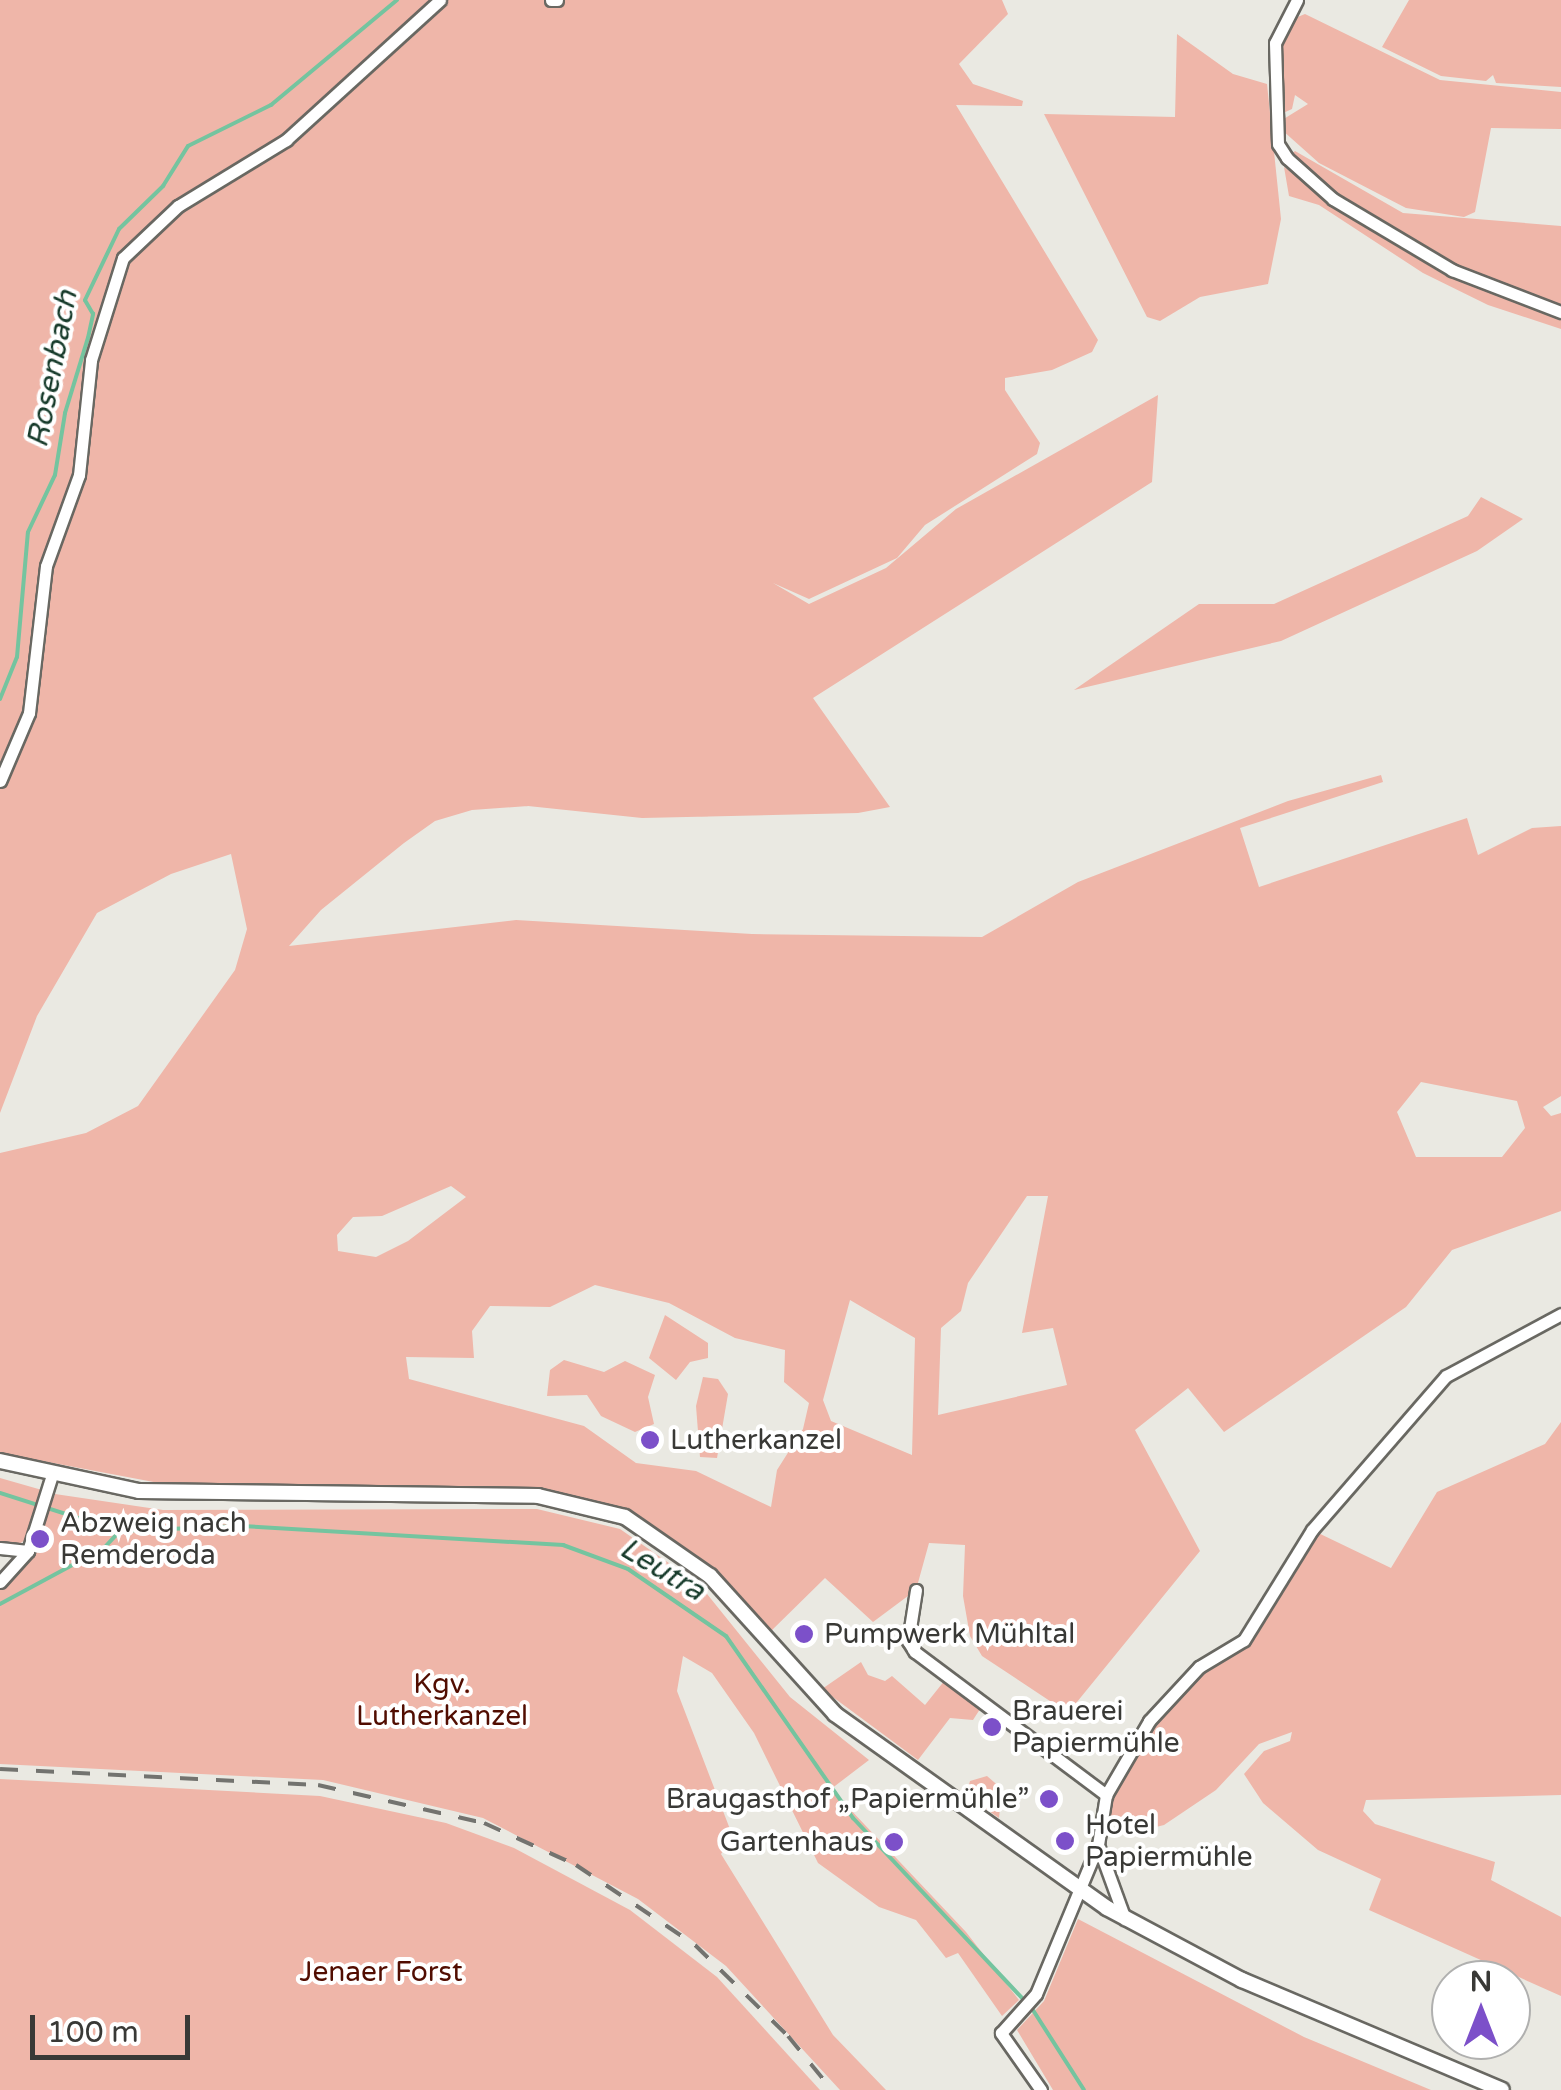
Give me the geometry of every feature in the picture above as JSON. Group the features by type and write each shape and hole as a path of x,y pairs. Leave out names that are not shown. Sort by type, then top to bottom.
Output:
{"main road":[{"path":"0,1461 52,1475 170,1493 572,1500 654,1533 710,1576 823,1704 1076,1888 1125,1919 1281,1998 1502,2090"}],"street":[{"path":"0,781 29,713 46,566 79,475 91,360 124,258 178,206 292,134 440,0"},
{"path":"1296,0 1275,43 1278,144 1333,199 1389,233 1452,270 1561,312"},
{"path":"1041,2090 1001,2033 1036,1994 1076,1888 1098,1846 1106,1795 1148,1721 1200,1666 1244,1640 1312,1530 1446,1376 1561,1314"},
{"path":"0,1582 28,1552 40,1526 52,1475"},
{"path":"0,1548 28,1552"},
{"path":"916,1590 908,1641 915,1652 1106,1795"},
{"path":"1098,1846 1125,1919"}],"green space":[{"path":"0,0 1002,0 1008,14 959,64 973,84 1023,101 1022,106 956,105 1098,340 1092,352 1052,370 1005,378 1005,390 1040,443 1037,454 925,525 897,558 809,599 773,583 809,604 886,568 956,509 1158,395 1152,482 813,698 890,807 858,813 642,818 528,806 472,810 435,821 404,843 321,910 289,946 516,920 752,934 982,937 1078,882 1288,801 1381,775 1383,782 1240,828 1259,887 1467,818 1478,855 1532,828 1561,826 1561,1096 1543,1107 1551,1116 1561,1113 1561,1211 1452,1250 1406,1307 1224,1432 1188,1388 1135,1430 1200,1551 1068,1713 982,1656 970,1636 963,1596 965,1545 929,1543 916,1590 873,1622 825,1578 768,1634 712,1570 679,1544 628,1514 567,1495 159,1483 0,1453 0,1153 86,1133 138,1106 235,970 247,929 231,854 171,874 97,913 37,1016 0,1113","holes":["1421,1082 1517,1101 1525,1128 1502,1157 1416,1157 1397,1112","451,1186 466,1197 408,1241 376,1257 338,1251 337,1235 353,1217 382,1216","1027,1196 1048,1196 1022,1333 1053,1328 1067,1385 938,1415 941,1328 961,1311 968,1283","595,1285 669,1303 735,1338 785,1350 784,1382 809,1403 803,1429 777,1470 771,1507 696,1471 636,1463 584,1426 409,1379 406,1357 474,1358 472,1331 490,1306 550,1307","850,1300 915,1338 912,1455 831,1421 823,1400"]},
{"path":"1409,0 1561,0 1561,87 1496,83 1493,75 1486,81 1441,76 1382,47"},
{"path":"1305,14 1440,80 1561,92 1561,129 1491,128 1475,212 1464,217 1406,208 1319,163 1282,130 1282,120 1308,104 1295,95 1292,109 1281,114 1281,41 1290,20"},
{"path":"1177,34 1233,74 1267,84 1281,219 1268,284 1200,297 1160,321 1147,317 1044,114 1175,117"},
{"path":"1295,151 1403,213 1561,226 1561,308 1455,266 1317,183 1289,156"},
{"path":"1284,167 1388,237 1561,315 1561,329 1488,305 1423,273 1319,205 1289,196"},
{"path":"1481,497 1523,519 1477,551 1281,641 1074,690 1199,604 1274,604 1468,516"},
{"path":"665,1315 708,1343 708,1358 690,1362 676,1380 649,1358"},
{"path":"564,1360 604,1372 625,1361 655,1375 648,1397 654,1424 635,1432 601,1416 587,1395 547,1396 550,1370"},
{"path":"703,1377 718,1379 728,1394 717,1458 700,1457 696,1406"},
{"path":"1561,1422 1561,1795 1366,1800 1363,1811 1375,1824 1495,1862 1491,1880 1561,1917 1561,1996 1531,1983 1531,1960 1481,1960 1369,1910 1381,1879 1318,1850 1263,1803 1244,1774 1264,1751 1290,1741 1292,1732 1259,1744 1216,1790 1164,1825 1144,1830 1104,1823 1106,1795 1175,1689 1244,1640 1312,1530 1391,1568 1437,1492 1545,1444"},
{"path":"0,1478 42,1490 30,1537 19,1544 0,1546"},
{"name":"Kgv. Lutherkanzel","path":"55,1494 163,1510 537,1509 620,1529 699,1584 790,1697 869,1760 831,1789 966,1932 1019,2000 1002,2016 958,1953 946,1958 916,1920 879,1907 818,1863 754,1733 712,1673 683,1656 677,1691 733,1837 721,1854 833,2035 886,2090 840,2090 726,1966 638,1899 483,1818 323,1780 0,1764 0,1589 33,1554"},
{"path":"861,1662 868,1675 885,1681 892,1676 925,1705 945,1680 982,1706 973,1720 950,1718 918,1760 822,1689"},
{"path":"987,1776 1002,1789 999,1818 966,1795 970,1781"},
{"name":"Jenaer Forst","path":"0,1779 320,1796 446,1823 514,1848 630,1910 717,1977 820,2090 0,2090"},
{"path":"1078,1919 1304,2037 1431,2090 1053,2090 1017,2030 1044,2001"}],"waterway":[{"name":"Rosenbach","path":"0,699 17,657 28,532 55,475 65,413 88,338 93,314 85,300 119,229 163,186 188,146 271,105 397,0"},
{"name":"Leutra","path":"0,1493 119,1531 242,1526 563,1545 628,1569 726,1636 853,1818 1024,2000"},
{"path":"0,1604 104,1548 119,1532"},
{"name":"Leutra","path":"1031,2007 1084,2090"}],"railway":[{"path":"0,1769 318,1785 484,1823 576,1865 695,1945 788,2036 832,2090"}],"place":[{"name":"Lutherkanzel","path":"650,1440"},
{"name":"Abzweig nach Remderoda","path":"40,1539"},
{"name":"Pumpwerk Mühltal","path":"804,1634"},
{"name":"Brauerei Papiermühle","path":"992,1727"},
{"name":"Braugasthof „Papiermühle”","path":"1049,1799"},
{"name":"Hotel Papiermühle","path":"1065,1841"},
{"name":"Gartenhaus","path":"894,1842"}]}
